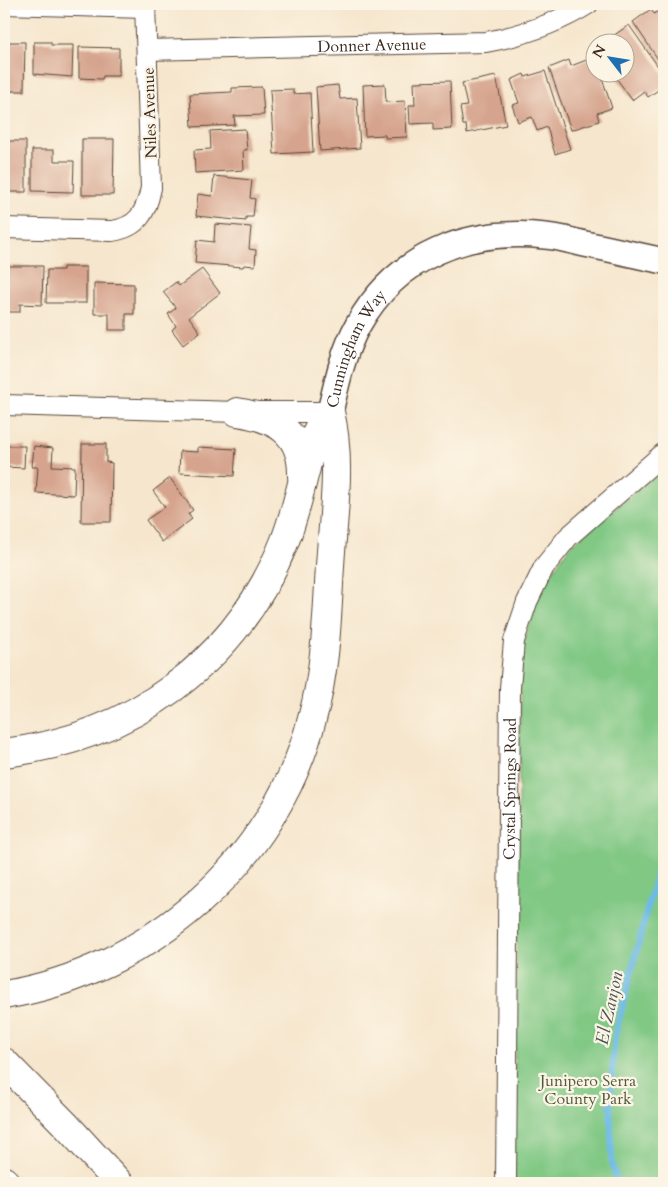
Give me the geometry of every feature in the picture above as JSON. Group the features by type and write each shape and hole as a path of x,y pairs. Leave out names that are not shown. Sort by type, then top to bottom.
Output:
{"highway":[{"path":"237,412 261,417 278,424 285,430 300,452 302,480"},
{"path":"4,753 54,745 109,726 155,701 197,668 229,636 266,582 292,520 318,429 330,412"},
{"path":"4,995 56,983 88,971 122,956 164,930 191,909 228,875 250,848 280,801 295,770 308,736 322,671 336,453 330,412"},
{"path":"4,1062 32,1089 119,1183"}],"main road":[{"name":"Cunningham Way","path":"330,412 341,368 350,342 369,308 401,273 415,262 444,248 491,235 526,234 566,239 664,261"}],"street":[{"path":"4,4 145,6"},
{"name":"Donner Avenue","path":"146,50 486,42 544,27 588,4"},
{"name":"Niles Avenue","path":"4,228 112,231 125,229 139,219 148,205 152,188 145,6"},
{"name":"Cunningham Way","path":"4,405 237,412 330,412"},
{"name":"Crystal Springs Road","path":"506,1183 510,688 514,641 527,602 544,567 568,537 664,453"}],"green space":[{"name":"Junipero Serra County Park","path":"664,468 664,1183 513,1183 521,649 540,590 570,546"}],"building":[{"path":"664,7 664,68 633,22 651,9 654,14"},
{"path":"629,25 634,32 619,32"},
{"path":"636,35 664,75 664,86 648,97 644,91 632,100 619,82 636,82"},
{"path":"7,42 25,42 24,91 7,91 8,75 4,75 4,44 7,44"},
{"path":"34,42 51,42 51,45 73,45 72,77 34,74"},
{"path":"79,47 119,48 119,76 103,76 102,79 79,78"},
{"path":"569,60 571,66 586,60 586,82 603,82 612,108 597,113 599,121 571,130 549,68"},
{"path":"545,71 570,149 555,154 547,127 537,131 532,117 518,122 512,105 519,103 511,80 524,74 525,77"},
{"path":"496,76 506,125 467,133 466,125 463,125 460,107 467,106 462,83"},
{"path":"450,81 452,129 433,130 433,123 410,124 409,105 415,105 414,82"},
{"path":"385,84 386,102 405,101 407,137 385,138 385,135 365,136 363,85"},
{"path":"338,85 340,99 357,98 360,148 320,151 316,87"},
{"path":"262,87 264,115 234,116 235,125 192,127 190,94 232,92 232,88"},
{"path":"293,89 293,94 310,93 313,152 274,154 270,90"},
{"path":"245,129 247,150 243,150 244,170 195,173 194,150 211,149 210,131"},
{"path":"82,139 114,139 113,195 82,195"},
{"path":"4,141 26,141 26,192 4,192 4,184 7,184 7,170 4,170"},
{"path":"32,150 54,150 54,161 74,161 73,192 32,191"},
{"path":"214,176 252,180 250,198 255,199 253,217 246,217 246,221 196,216 198,194 212,196"},
{"path":"215,224 251,227 249,249 256,250 255,266 244,265 243,267 195,263 197,240 214,242"},
{"path":"4,266 43,266 42,305 20,304 20,312 4,312"},
{"path":"63,267 86,267 86,303 46,303 47,270 63,270"},
{"path":"202,269 220,293 189,317 200,332 183,345 172,330 176,326 168,314 176,308 163,292 176,282 179,286"},
{"path":"94,283 134,284 134,314 126,314 126,330 109,330 109,314 94,314"},
{"path":"4,440 7,441 6,446 25,446 24,468 4,467"},
{"path":"82,444 106,444 106,462 112,463 111,522 81,522"},
{"path":"34,446 53,448 52,466 75,467 74,495 36,493 38,467 32,467"},
{"path":"198,447 236,449 234,476 179,473 180,451 198,452"},
{"path":"170,478 193,510 188,514 192,519 162,542 146,520 165,507 153,491"}],"waterway":[{"name":"El Zanjon","path":"617,1183 612,1163 610,1098 615,1036 664,843"}]}
